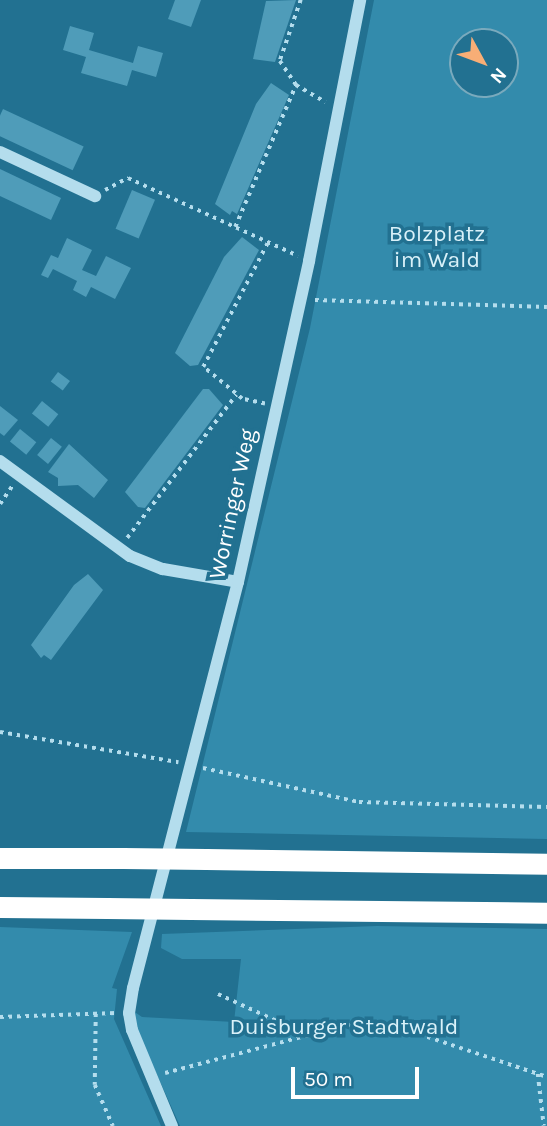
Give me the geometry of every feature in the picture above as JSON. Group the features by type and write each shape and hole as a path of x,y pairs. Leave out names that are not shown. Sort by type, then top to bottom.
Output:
{"highway":[{"path":"0,858 547,864"},
{"path":"0,907 547,913"}],"street":[{"name":"Worringer Weg","path":"129,1013 140,953 237,582 301,299 360,0"},
{"path":"0,152 95,196"},
{"path":"0,461 118,549 163,569 237,582"},
{"path":"129,1013 172,1126"}],"path":[{"path":"301,0 280,61 296,85 338,109"},
{"path":"235,227 296,85"},
{"path":"95,196 128,178 309,261"},
{"path":"268,242 203,367 236,395 276,406"},
{"path":"301,299 547,307"},
{"path":"118,549 236,395"},
{"path":"0,504 20,476"},
{"path":"0,732 190,764 359,802 547,807"},
{"path":"218,994 307,1035"},
{"path":"0,1017 129,1013"},
{"path":"96,1014 95,1085 113,1126"},
{"path":"151,1075 347,1024 395,1026 547,1077"},
{"path":"538,1074 544,1126"}],"green space":[{"name":"Bolzplatz im Wald","path":"374,0 547,0 547,839 186,832 310,328"},
{"name":"Duisburger Stadtwald","path":"377,926 547,929 547,1126 180,1126 126,1006 142,1017 234,1022 241,959 182,959 161,948 162,934"},
{"path":"0,927 132,932 112,988 117,989 114,1019 161,1126 0,1126"}],"building":[{"path":"175,0 201,0 191,27 168,19"},
{"path":"296,0 275,62 253,59 266,1"},
{"path":"70,26 94,33 89,50 133,63 138,46 163,53 156,77 132,70 127,86 81,73 86,57 63,50"},
{"path":"271,83 289,95 237,214 232,211 230,215 215,204 256,104"},
{"path":"3,109 84,147 73,170 0,136 0,115"},
{"path":"0,169 61,198 51,220 0,196"},
{"path":"132,190 155,200 139,238 116,229"},
{"path":"242,237 259,250 198,365 190,366 175,353 224,257"},
{"path":"67,238 92,250 82,270 96,276 106,256 131,268 115,299 91,287 86,297 73,290 77,281 53,269 48,278 41,275 51,255 58,258"},
{"path":"58,372 70,381 63,391 51,382"},
{"path":"203,389 209,389 223,405 145,508 138,507 125,492"},
{"path":"42,401 58,414 48,427 32,413"},
{"path":"0,406 18,420 4,436 0,433"},
{"path":"20,429 36,442 26,455 10,441"},
{"path":"51,438 62,447 48,464 37,455"},
{"path":"69,444 108,480 94,498 78,485 58,486 58,478 48,472"},
{"path":"88,574 103,590 51,660 44,655 41,658 31,645 74,585"}]}
